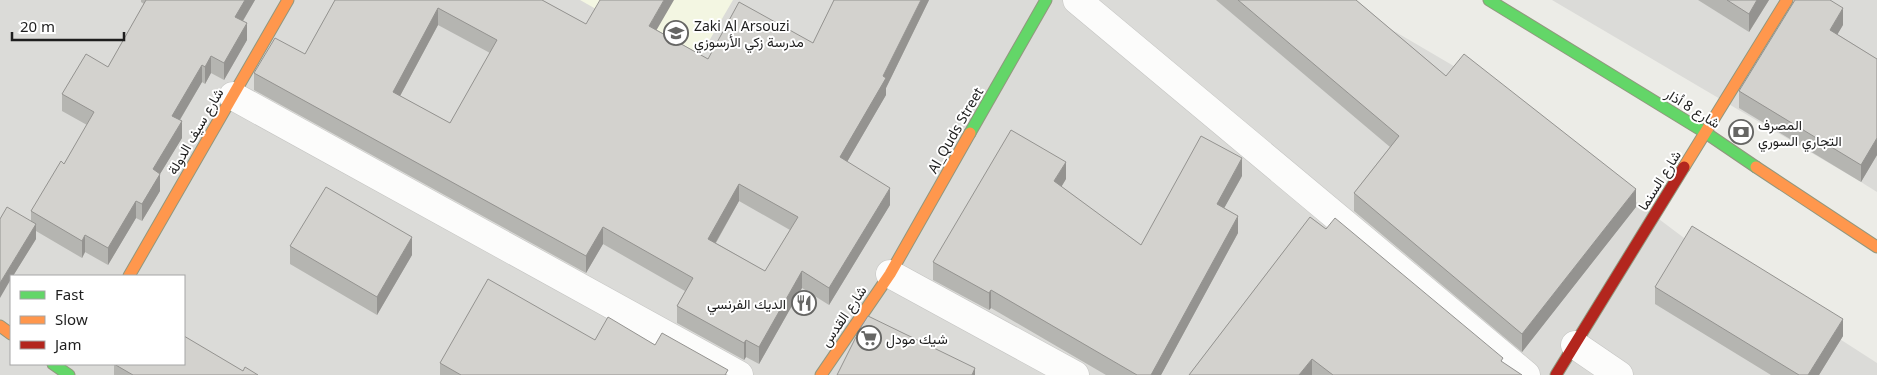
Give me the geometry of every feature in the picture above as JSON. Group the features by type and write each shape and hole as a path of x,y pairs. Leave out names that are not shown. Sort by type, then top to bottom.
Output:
{"main road":[{"name":"شارع سيف الدولة","path":"130,275 288,0"},
{"name":"Al_Quds Street","path":"890,274 1046,0"},
{"name":"شارع 8 أذار","path":"1489,0 1706,133 1877,247"},
{"name":"شارع السنما","path":"1556,375 1786,0"},
{"name":"شارع القدس","path":"821,375 890,274"},
{"path":"56,365 72,373"}],"street":[{"path":"1077,0 1526,375"},
{"path":"232,96 739,375"},
{"path":"890,274 1068,373"},
{"path":"1575,345 1619,375"}],"shaded area":[{"path":"0,0 1341,0 1464,72 1692,244 1877,363 1877,375 0,375"},
{"name":"Zaki Al Arsouzi مدرسة زكي الأرسوزي","path":"580,0 733,0 695,65"},
{"path":"1552,0 1877,0 1877,192 1861,182"}],"building":[{"path":"146,0 245,0 235,17 247,23 224,63 211,56 205,67 202,65 172,116 182,121 153,169 160,174 142,204 136,201 108,248 85,235 82,241 31,211 61,161 64,164 94,112 62,94 86,54 108,67"},
{"path":"335,0 542,0 586,24 600,0 664,0 649,26 708,59 739,2 813,43 834,0 921,0 883,76 886,78 840,157 890,188 829,288 802,271 759,347 746,340 744,343 677,306 693,278 603,227 586,256 254,73 275,38 305,54","holes":["438,8 497,40 450,123 393,92","739,184 798,217 765,271 708,239"]},
{"path":"1238,0 1356,0 1446,76 1464,54 1636,189 1522,334 1354,193 1399,136"},
{"path":"1727,0 1757,0 1749,14"},
{"path":"1795,0 1830,0 1843,8 1830,30 1877,59 1877,138 1861,165 1739,91"},
{"path":"1011,130 1066,162 1054,181 1141,245 1201,136 1242,158 1217,204 1238,216 1151,375 1137,375 991,290 989,293 933,262"},
{"path":"326,187 412,237 377,297 290,246"},
{"path":"7,207 36,224 0,283 0,219"},
{"path":"1310,217 1326,229 1335,218 1503,358 1501,361 1522,375 1333,375 1312,359 1299,375 1189,375"},
{"path":"1692,226 1843,319 1808,375 1799,375 1655,287"},
{"path":"488,279 595,340 608,317 655,345 662,333 728,370 725,375 461,375 440,363"},
{"path":"868,316 975,368 972,375 837,375"},
{"path":"185,337 243,371 245,367 258,375 133,375 116,365 185,365"}],"traffic: fast":[{"path":"970,133 1046,0"},
{"path":"1489,0 1706,133 1756,167"},
{"path":"54,365 69,375"}],"traffic: slow":[{"path":"130,275 288,0"},
{"path":"1684,167 1787,0"},
{"path":"821,375 890,274 970,133"},
{"path":"1756,167 1877,247"},
{"path":"0,326 10,333"}],"traffic: jam":[{"path":"1556,375 1684,167"}],"place":[{"name":"Zaki Al Arsouzi مدرسة زكي الأرسوزي","path":"676,33"},
{"name":"المصرف التجاري السوري","path":"1741,132"},
{"name":"الديك الفرنسي","path":"804,303"},
{"name":"شيك مودل","path":"869,338"}]}
